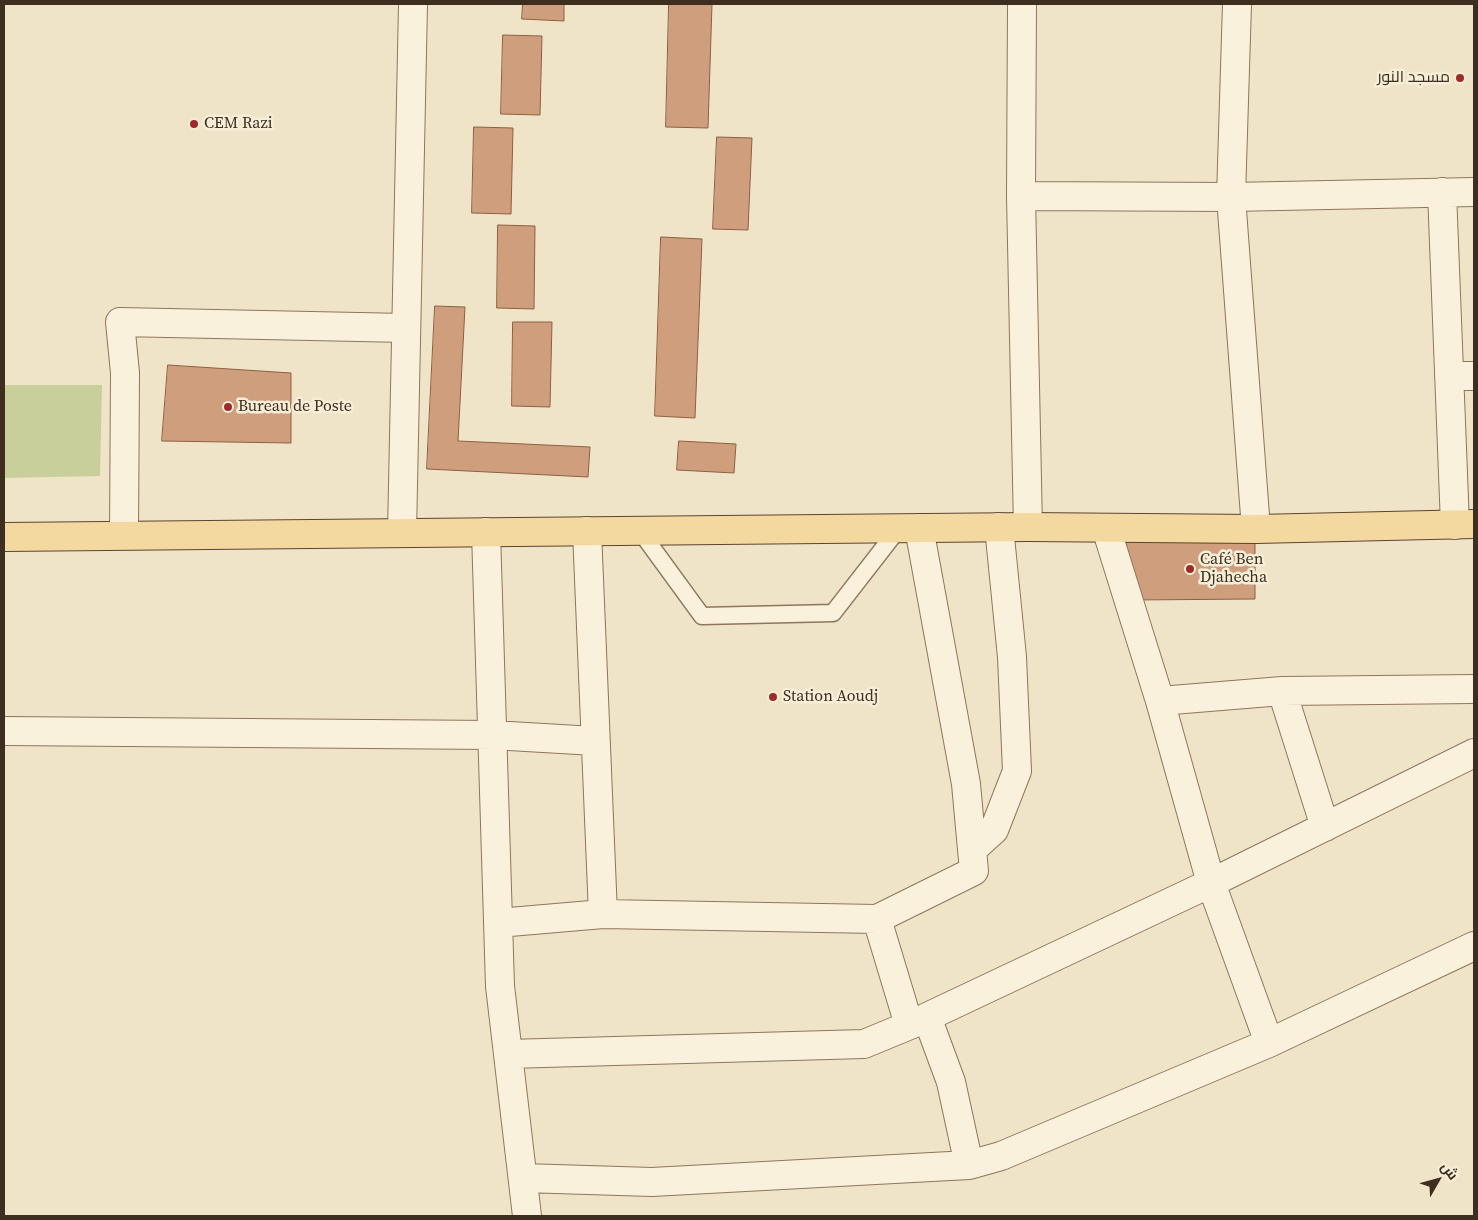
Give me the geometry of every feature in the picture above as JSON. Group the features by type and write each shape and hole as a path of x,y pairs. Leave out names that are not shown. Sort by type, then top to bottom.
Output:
{"main road":[{"path":"4,536 999,527 1256,529 1465,525"}],"street":[{"path":"402,532 413,4"},
{"path":"1022,4 1021,196 1028,527"},
{"path":"1237,4 1231,197 1256,529"},
{"path":"1442,192 1462,376 1465,525"},
{"path":"1021,196 1231,197 1474,192"},
{"path":"124,535 125,373 120,322 406,328"},
{"path":"972,850 994,830 1018,771 1012,657 999,527"},
{"path":"498,923 603,914 877,919 974,870 966,784 909,528"},
{"path":"1106,528 1160,702 1211,883 1269,1043"},
{"path":"586,531 603,914"},
{"path":"486,532 500,986 527,1216"},
{"path":"1160,702 1282,691 1474,689"},
{"path":"1282,691 1325,827"},
{"path":"4,731 492,735 595,741"},
{"path":"508,1054 864,1044 919,1022 1211,883 1474,753"},
{"path":"877,919 919,1022 951,1082 969,1165"},
{"path":"522,1178 652,1182 969,1165 1001,1156 1269,1043 1474,946"}],"lane":[{"path":"640,530 702,616 833,613 909,528"}],"green space":[{"path":"4,385 102,385 100,476 4,478"}],"building":[{"path":"523,4 564,4 564,21 522,19"},
{"path":"669,4 712,4 708,128 666,127"},
{"path":"503,35 542,36 540,115 501,114"},
{"path":"474,127 513,128 511,214 472,213"},
{"path":"717,137 752,138 748,230 713,229"},
{"path":"498,225 535,226 534,309 497,308"},
{"path":"661,237 702,239 695,418 655,416"},
{"path":"435,306 465,307 458,441 590,447 588,477 427,469"},
{"path":"513,322 552,322 550,407 512,406"},
{"name":"Bureau de Poste","path":"168,365 291,373 291,443 162,441"},
{"path":"679,441 736,444 734,473 677,470"},
{"name":"Café Ben Djahecha","path":"1115,536 1255,538 1255,599 1133,600"}],"place":[{"name":"مسجد النور","path":"1460,78"},
{"name":"CEM Razi","path":"194,124"},
{"name":"Bureau de Poste","path":"228,407"},
{"name":"Café Ben Djahecha","path":"1190,569"},
{"name":"Station Aoudj","path":"773,697"}]}
